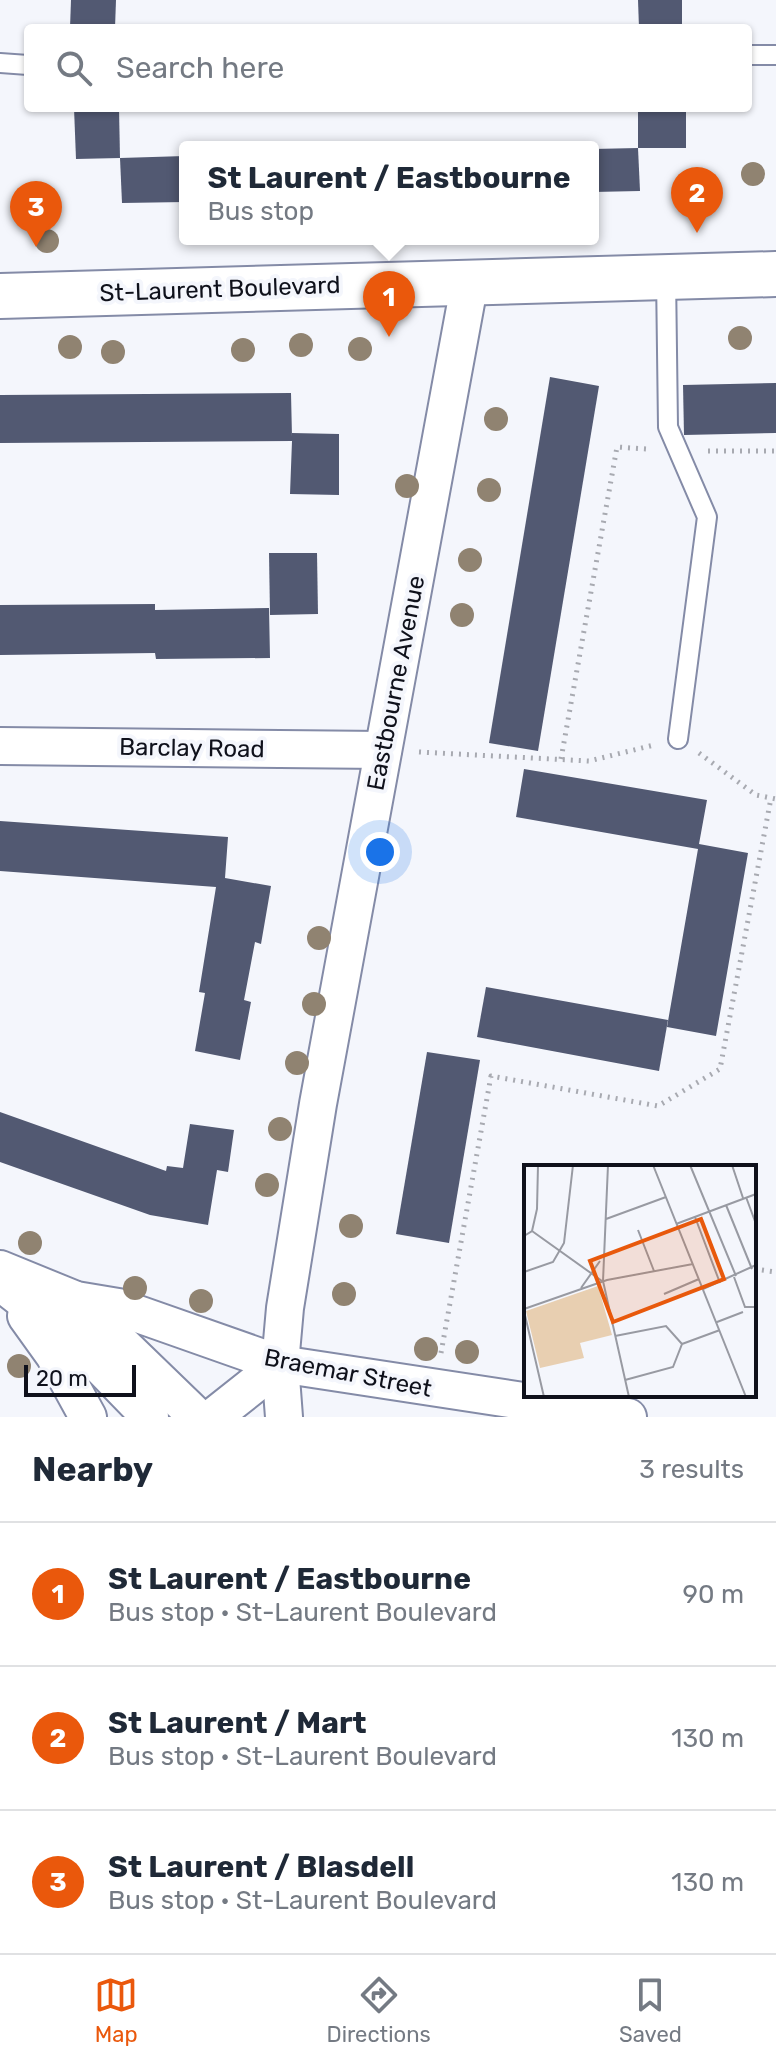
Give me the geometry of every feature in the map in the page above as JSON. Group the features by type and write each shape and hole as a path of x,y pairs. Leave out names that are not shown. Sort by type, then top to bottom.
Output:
{"street":[{"name":"St-Laurent Boulevard","path":"0,296 776,274"},
{"name":"Eastbourne Avenue","path":"284,1417 280,1364 318,1104 470,281"},
{"name":"Barclay Road","path":"0,746 383,750"},
{"name":"Braemar Street","path":"0,1278 76,1300 118,1307 280,1364 434,1390 628,1417"},
{"path":"0,1278 54,1355 88,1417"},
{"path":"0,1278 78,1343 150,1417"},
{"name":"Braemar Street","path":"76,1300 197,1417"},
{"path":"213,1417 280,1364"}],"lane":[{"path":"752,55 776,55"},
{"path":"0,63 24,65"},
{"path":"666,275 668,427 707,517 678,739"}],"path":[{"path":"561,759 617,447 678,451 776,451"},
{"path":"383,750 589,761 678,739 756,795 774,798 720,1069 658,1106 491,1076 434,1390"},
{"path":"756,1269 776,1272"}],"building":[{"path":"71,0 116,0 115,24 70,24"},
{"path":"638,0 682,0 682,24 639,24"},
{"path":"74,112 119,112 120,158 76,159"},
{"path":"638,112 686,112 686,148 638,148"},
{"path":"638,148 640,191 599,192 599,149"},
{"path":"179,156 179,202 122,203 120,158"},
{"path":"550,377 599,386 538,751 489,743"},
{"path":"776,383 776,433 684,435 683,385"},
{"path":"291,393 292,437 292,433 339,434 339,495 290,494 292,441 0,443 0,395"},
{"path":"269,553 317,553 318,614 270,615"},
{"path":"155,604 155,610 269,608 270,658 156,659 155,653 0,655 0,605"},
{"path":"524,769 707,800 699,844 748,853 716,1036 667,1027 698,849 516,817"},
{"path":"0,821 228,837 225,878 271,886 261,944 255,942 244,1000 251,1002 240,1060 195,1051 205,993 199,992 216,887 0,871"},
{"path":"486,987 668,1020 659,1071 477,1037"},
{"path":"427,1052 480,1060 449,1243 396,1234"},
{"path":"0,1112 166,1171 167,1166 183,1168 190,1124 234,1130 228,1172 217,1170 208,1225 150,1215 0,1162"}],"place":[{"name":"St Laurent / Mart","path":"697,233"},
{"name":"St Laurent / Blasdell","path":"36,247"},
{"name":"St Laurent / Eastbourne","path":"389,337"}]}
